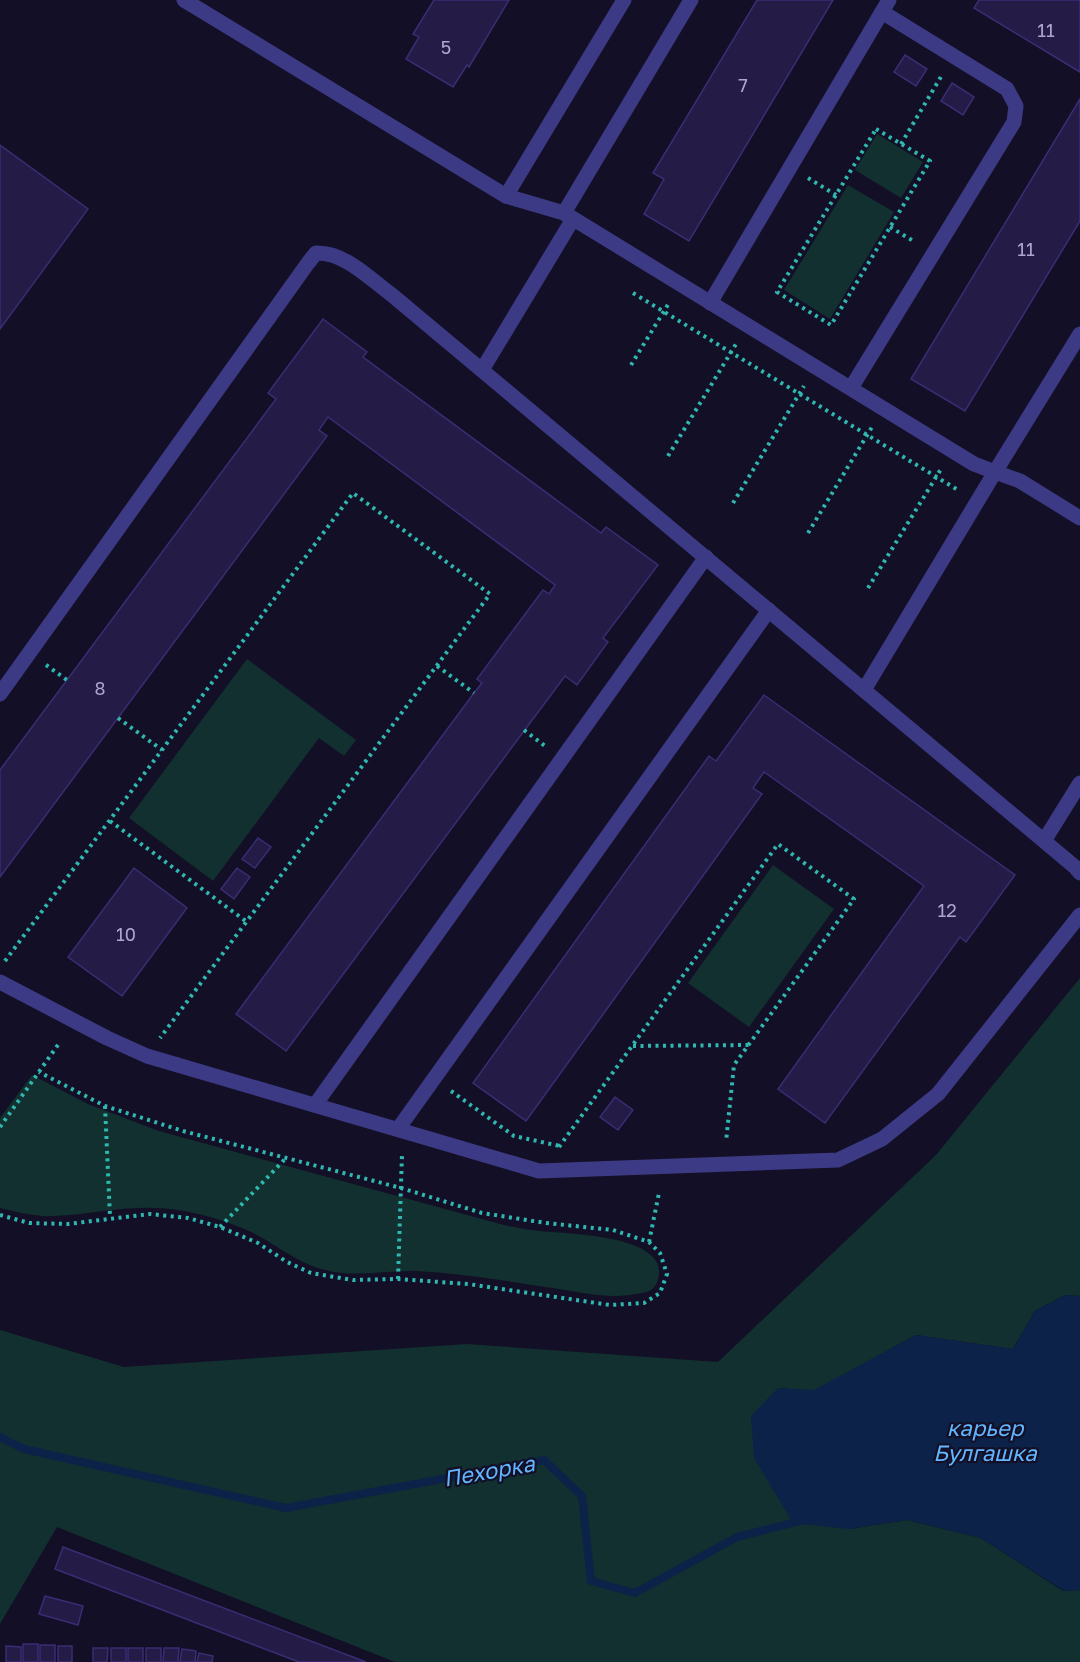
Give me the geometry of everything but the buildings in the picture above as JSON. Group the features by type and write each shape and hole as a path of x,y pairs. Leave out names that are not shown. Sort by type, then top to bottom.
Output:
{"lane":[{"path":"184,0 506,196 568,216 974,464 1020,481 1080,518"},
{"path":"506,196 624,0"},
{"path":"482,370 691,0"},
{"path":"710,303 886,6 954,57 1007,89 1016,106 1014,122 851,388"},
{"path":"0,694 316,253 328,253 343,259 392,295 1080,873"},
{"path":"864,690 1080,334"},
{"path":"315,1105 706,557"},
{"path":"398,1129 769,610"},
{"path":"1044,841 1080,783"},
{"path":"0,982 107,1038 147,1056 543,1170 838,1160 882,1139 938,1094 1080,915"}],"path":[{"path":"901,144 954,57"},
{"path":"876,129 930,161 831,325 777,292 836,195 876,129"},
{"path":"790,167 836,195"},
{"path":"890,227 933,254"},
{"path":"631,365 680,285"},
{"path":"633,293 977,502"},
{"path":"668,456 748,326"},
{"path":"733,503 816,367"},
{"path":"808,533 884,409"},
{"path":"868,588 952,450"},
{"path":"0,968 353,493 490,594 147,1056"},
{"path":"437,666 474,693"},
{"path":"118,718 162,750"},
{"path":"110,820 247,922"},
{"path":"543,1170 778,844 854,898 734,1065 724,1164"},
{"path":"0,1127 60,1042"},
{"path":"632,1046 749,1045"},
{"path":"0,1215 29,1223 68,1224 150,1214 188,1218 220,1227 258,1243 287,1262 311,1273 353,1280 398,1279 468,1284 610,1305 644,1303 660,1293 667,1274 660,1252 649,1242 613,1230 546,1223 482,1212 401,1188 183,1131 105,1106 39,1072"},
{"path":"434,1079 514,1136 560,1146"},
{"path":"105,1106 110,1218"},
{"path":"398,1279 402,1153"},
{"path":"220,1227 286,1158"},
{"path":"649,1242 658,1193"}],"green space":[{"path":"877,134 923,162 901,198 855,170"},
{"path":"848,185 894,212 830,319 784,290"},
{"path":"247,659 356,740 344,756 319,738 213,881 129,818"},
{"path":"773,865 834,909 749,1027 688,983"},
{"path":"1080,978 1080,1296 1065,1295 1035,1311 1013,1349 916,1335 814,1391 778,1388 849,1529 907,1520 981,1538 1063,1591 1080,1590 1080,1662 395,1662 57,1527 0,1624 0,1330 124,1367 467,1344 718,1362 936,1155"},
{"path":"32,1075 88,1104 159,1131 504,1225 535,1231 592,1236 635,1246 650,1254 658,1266 657,1282 651,1290 645,1292 607,1296 433,1272 358,1274 336,1272 305,1263 241,1228 184,1211 134,1208 46,1216 0,1208 0,1118"}],"water":[{"name":"карьер Булгашка","path":"1065,1295 1080,1296 1080,1590 1064,1591 981,1538 907,1520 849,1529 793,1523 754,1458 751,1416 778,1388 814,1390 916,1335 1013,1349 1035,1311"}],"waterway":[{"name":"Пехорка","path":"0,1437 24,1449 286,1508 544,1460 582,1496 591,1581 635,1593 737,1537 804,1520"}]}
